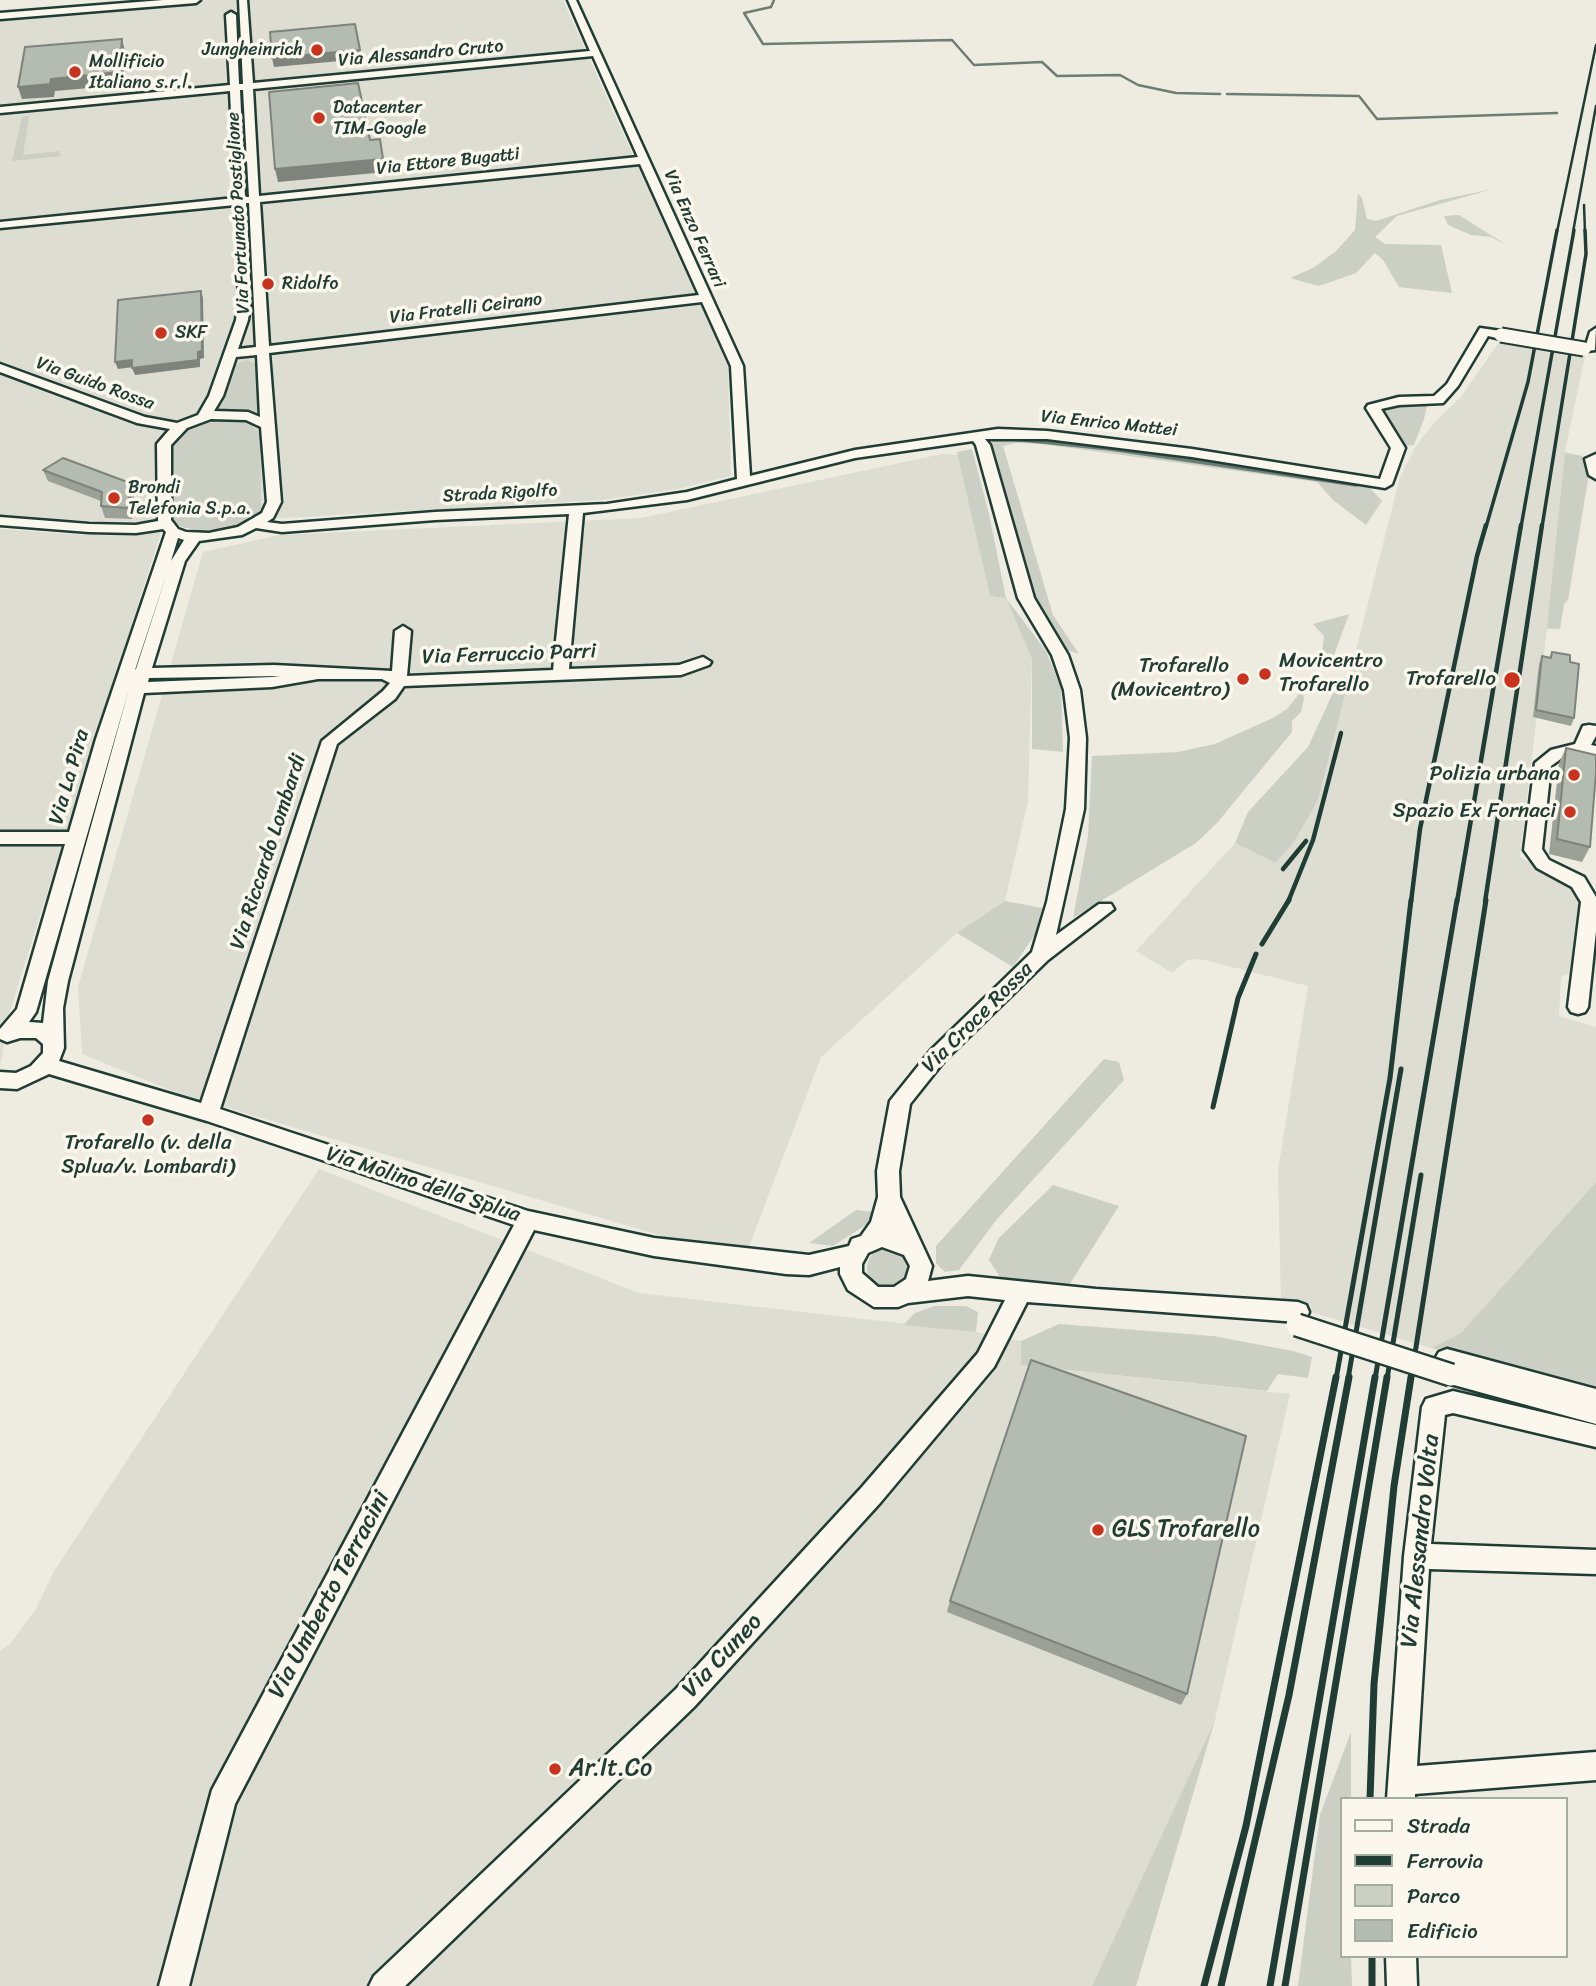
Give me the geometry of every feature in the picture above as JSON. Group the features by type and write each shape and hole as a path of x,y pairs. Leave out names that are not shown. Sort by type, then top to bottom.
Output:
{"street":[{"path":"0,16 195,0"},
{"name":"Via Fortunato Postiglione","path":"205,416 216,396 242,320 244,287 230,0"},
{"name":"Via Fortunato Postiglione","path":"243,0 265,350 267,425"},
{"name":"Via Enzo Ferrari","path":"572,0 737,366 744,483"},
{"name":"Via Alessandro Cruto","path":"101,98 596,53"},
{"path":"0,104 101,98"},
{"path":"0,110 101,98"},
{"name":"Via Ettore Bugatti","path":"0,225 644,160"},
{"path":"244,287 261,285"},
{"name":"Via Fratelli Ceirano","path":"230,354 706,298"},
{"name":"Via Enrico Mattei","path":"744,483 815,462 999,433 1128,444 1385,484 1398,449 1393,436 1373,408 1381,404 1428,401 1445,396 1484,331 1592,343"},
{"name":"Via Guido Rossa","path":"0,368 155,424 179,427"},
{"name":"Via Guido Rossa","path":"0,377 103,416 164,444"},
{"path":"0,520 100,528 169,528 195,537 234,533 256,524 268,514 274,502 267,425 253,417 236,415 205,416 179,427 164,444 163,513 169,528"},
{"name":"Via Croce Rossa","path":"862,1247 881,1226 889,1197 888,1171 900,1101 938,1055 1041,955 1056,902 1076,809 1078,738 1074,702 1060,655 1026,598 983,444 976,436"},
{"path":"1594,458 1596,475"},
{"name":"Strada Rigolfo","path":"256,524 282,528 607,508 687,496 744,483"},
{"path":"561,674 576,510"},
{"name":"Via La Pira","path":"5,1035 26,1012 169,528"},
{"name":"Via La Pira","path":"52,1040 52,1008 58,981 139,681 178,561 186,546 195,537"},
{"path":"399,681 403,631"},
{"name":"Via Ferruccio Parri","path":"139,681 226,678 272,682 318,674 385,674 399,681 681,670 703,662"},
{"name":"Via Riccardo Lombardi","path":"208,1113 330,741 389,695 399,681"},
{"path":"1578,1007 1590,902 1578,882 1543,864 1533,850 1543,763 1557,754 1589,750 1589,730 1596,732"},
{"path":"0,838 76,838"},
{"path":"1041,955 1105,909"},
{"path":"0,1080 28,1077 46,1065 52,1056 52,1040 48,1034 31,1028 5,1035"},
{"name":"Via Molino della Splua","path":"46,1065 208,1113 528,1220 654,1247 809,1265 856,1283"},
{"name":"Via Croce Rossa","path":"889,1197 916,1257"},
{"name":"Via Umberto Terracini","path":"174,1986 222,1800 528,1220"},
{"path":"968,1286 944,1278 892,1238 862,1247 850,1264 856,1283 874,1297 886,1299 908,1293 968,1286 1096,1299 1130,1310 1298,1319 1596,1413"},
{"name":"Via Molino della Splua","path":"809,1265 862,1247"},
{"path":"908,1293 916,1285 916,1257"},
{"name":"Via Cuneo","path":"384,1986 685,1698 871,1494 986,1360 1020,1291"},
{"path":"1449,1367 1596,1400"},
{"name":"Via Alessandro Volta","path":"1401,1790 1417,1556 1434,1407 1453,1402 1596,1436"},
{"path":"1417,1556 1596,1562"},
{"path":"1401,1790 1596,1766"},
{"path":"1401,1958 1402,1986"}],"shaded area":[{"path":"161,0 563,0 728,366 731,476 678,489 602,500 285,518 135,522 0,515 0,13"},
{"path":"1503,336 1586,351 1565,452 1582,456 1568,600 1564,604 1560,629 1547,629 1520,857 1574,886 1585,906 1576,971 1561,977 1559,1016 1596,1027 1596,1182 1461,1333 1431,1348 1281,1303 1278,1170 1308,986 1200,959 1187,960 1172,973 1136,951 1235,843 1275,863 1318,800 1400,477 1415,447 1433,424 1461,397"},
{"path":"942,454 958,455 990,596 1006,598 1032,659 1028,801 1005,901 957,933 821,1057 744,1260 180,1094 82,1054 78,987 203,552 279,535 641,518"},
{"path":"0,529 87,535 161,532 10,1011 0,1067"},
{"path":"319,1169 639,1293 976,1332 1021,1341 1021,1365 1290,1394 1215,1720 1092,1986 0,1986 0,1651 10,1644 37,1607 54,1571"}],"green space":[{"path":"29,116 23,155 59,151 61,156 12,161 22,117"},
{"path":"1493,189 1397,216 1375,237 1385,244 1441,245 1452,293 1399,287 1383,260 1375,253 1356,273 1319,286 1290,278 1313,268 1336,251 1355,230 1358,193 1362,198 1367,219 1376,221 1440,200"},
{"path":"1459,215 1508,246 1491,237 1471,235 1448,225 1444,216"},
{"path":"247,360 257,364 259,412 217,410 233,366"},
{"path":"1393,406 1427,406 1424,419 1414,445 1405,446 1383,422 1380,410"},
{"path":"223,418 245,420 260,433 261,509 245,523 223,530 201,531 182,527 174,522 171,514 172,442 189,427"},
{"path":"1000,435 1041,436 1312,475 1370,488 1382,501 1366,525 1333,500 1317,482 1042,444 1015,443 1003,446 1053,615 1079,654 1067,650 1037,602 991,443"},
{"path":"972,449 989,514 1006,598 990,596 957,452"},
{"path":"1565,453 1582,456 1589,474 1568,600 1564,604 1560,629 1547,628"},
{"path":"1006,598 1046,651 1061,688 1063,752 1032,749 1032,659"},
{"path":"1349,614 1330,666 1321,662 1324,636 1313,624"},
{"path":"1350,675 1318,800 1295,840 1275,863 1235,843 1248,812 1308,747 1338,682"},
{"path":"1302,690 1304,698 1301,712 1292,721 1292,732 1217,823 1196,843 1073,918 1088,836 1092,756 1178,752 1215,744 1275,717 1287,709"},
{"path":"1005,901 1042,908 1036,933 1013,967 957,933"},
{"path":"1104,1059 1119,1062 1124,1080 997,1219 959,1270 945,1272 936,1263 936,1246"},
{"path":"1596,1182 1596,1387 1431,1348 1461,1333"},
{"path":"1053,1185 1119,1206 1066,1290 1002,1280 989,1260 998,1239"},
{"path":"856,1210 875,1212 872,1221 833,1246 809,1243"},
{"path":"887,1248 901,1254 907,1268 901,1282 887,1288 873,1282 867,1268 873,1254"},
{"path":"934,1306 966,1306 978,1312 976,1332 903,1325 915,1313"},
{"path":"1059,1324 1213,1336 1312,1357 1308,1378 1278,1374 1267,1391 1021,1365 1021,1341"},
{"path":"1215,1720 1136,1986 1092,1986"},
{"path":"1351,1732 1351,1797 1340,1797 1340,1958 1351,1958 1352,1986 1298,1986 1320,1815"}],"building":[{"name":"Jungheinrich","path":"355,24 360,50 272,58 270,32"},
{"path":"122,39 119,72 51,79 50,84 18,87 25,47"},
{"path":"358,83 370,140 380,139 383,159 275,169 269,92"},
{"name":"SKF","path":"201,291 202,351 198,352 198,360 132,368 132,360 115,362 118,300"},
{"path":"63,458 130,483 128,508 101,506 102,492 43,470"},
{"path":"1552,652 1570,655 1570,662 1579,664 1574,718 1536,710 1542,656 1551,658"},
{"name":"Spazio Ex Fornaci","path":"1566,748 1596,755 1590,847 1557,839"},
{"name":"GLS Trofarello","path":"1031,1360 1246,1436 1187,1694 950,1601"}],"waterway":[{"path":"774,0 771,7 744,13 763,44 952,40 974,65 1042,62 1057,76 1120,75 1138,85 1176,93 1220,94"},
{"path":"1227,94 1359,96 1377,119 1557,113"},
{"path":"1012,439 1110,449 1356,485"}],"railway":[{"path":"1557,232 1596,45"},
{"path":"1573,232 1596,106"},
{"path":"1584,205 1585,232"},
{"path":"1486,527 1528,382 1557,230"},
{"path":"1521,527 1574,230"},
{"path":"1542,527 1586,254 1585,230"},
{"path":"1411,902 1420,829 1477,556 1486,525"},
{"path":"1457,902 1521,525"},
{"path":"1485,902 1542,525"},
{"path":"1288,901 1313,840 1341,733"},
{"path":"1283,869 1306,841"},
{"path":"1336,1379 1390,1078 1411,900"},
{"path":"1375,1379 1457,900"},
{"path":"1411,1379 1486,900"},
{"path":"1262,944 1288,901"},
{"path":"1213,1107 1238,998 1256,954"},
{"path":"1348,1379 1401,1069"},
{"path":"1387,1379 1421,1175"},
{"path":"1204,1986 1246,1826 1336,1377"},
{"path":"1221,1986 1289,1695 1349,1377"},
{"path":"1270,1986 1375,1377"},
{"path":"1285,1986 1387,1377"},
{"path":"1370,1797 1374,1684 1394,1486 1411,1377"},
{"path":"1372,1958 1372,1986"}],"place":[{"name":"Jungheinrich","path":"317,50"},
{"name":"Mollificio Italiano s.r.l.","path":"75,72"},
{"name":"Datacenter TIM-Google","path":"319,118"},
{"name":"Ridolfo","path":"268,284"},
{"name":"SKF","path":"161,333"},
{"name":"Brondi Telefonia S.p.a.","path":"114,498"},
{"name":"Movicentro Trofarello","path":"1265,674"},
{"name":"Trofarello (Movicentro)","path":"1243,679"},
{"name":"Trofarello","path":"1512,680"},
{"name":"Polizia urbana","path":"1574,775"},
{"name":"Spazio Ex Fornaci","path":"1570,812"},
{"name":"Trofarello (v. della Splua/v. Lombardi)","path":"148,1120"},
{"name":"GLS Trofarello","path":"1098,1530"},
{"name":"Ar.It.Co","path":"555,1769"}]}
